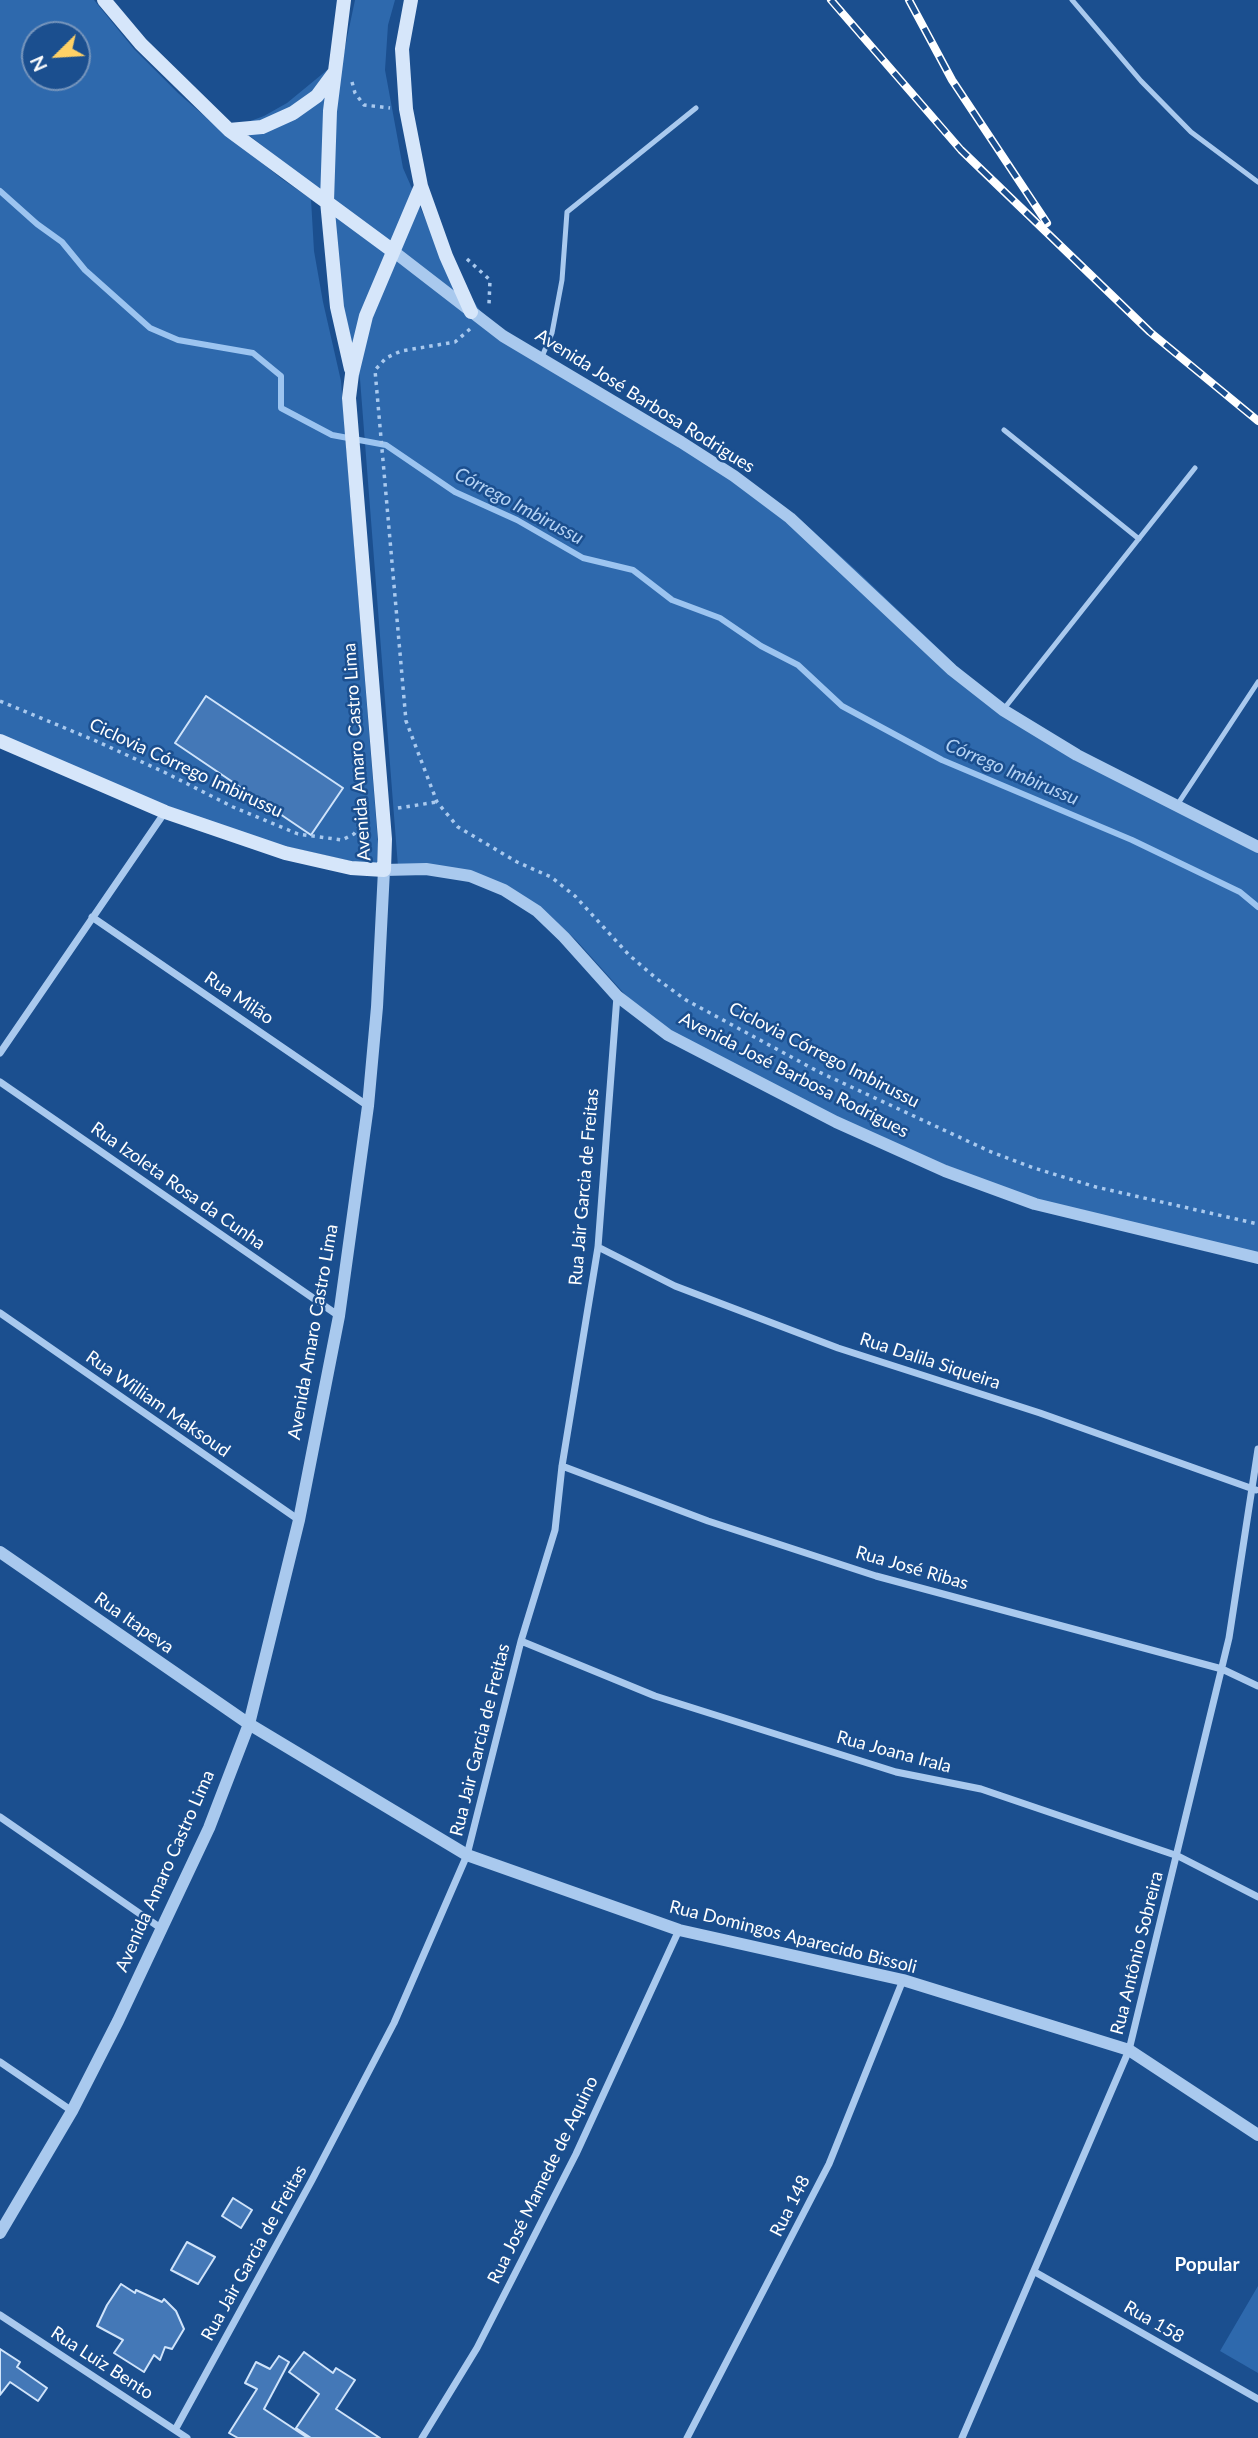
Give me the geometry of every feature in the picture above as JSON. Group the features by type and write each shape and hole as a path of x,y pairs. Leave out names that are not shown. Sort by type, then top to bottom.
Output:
{"main road":[{"name":"Avenida José Barbosa Rodrigues","path":"104,0 141,44 229,131 393,251"},
{"name":"Avenida Amaro Castro Lima","path":"344,0 330,111 327,201 337,307 352,374"},
{"path":"411,0 402,50 406,109 421,186 446,256 471,312"},
{"path":"229,131 262,127 293,113 317,96 335,72"},
{"name":"Avenida Amaro Castro Lima","path":"384,870 382,811 349,398 366,316 421,186"},
{"name":"Avenida José Barbosa Rodrigues","path":"0,741 165,812 285,853 351,868 384,870"}],"street":[{"name":"Avenida José Barbosa Rodrigues","path":"393,251 503,336 734,476 779,510 844,566 952,670 1003,710 1077,755 1258,847"},
{"path":"0,1053 165,812"},
{"name":"Avenida José Barbosa Rodrigues","path":"384,870 426,869 470,876 504,890 537,911 617,996 668,1035 836,1122 945,1171 1035,1205 1258,1258"},
{"name":"Avenida Amaro Castro Lima","path":"0,2233 72,2111 162,1929 209,1828 249,1724 299,1520 339,1316 369,1105 384,870"},
{"name":"Rua Milão","path":"92,918 369,1105"},
{"name":"Rua Jair Garcia de Freitas","path":"176,2430 394,2023 467,1855 521,1641 555,1530 562,1466 598,1247 617,996"},
{"name":"Rua Izoleta Rosa da Cunha","path":"0,1082 339,1316"},
{"name":"Rua Dalila Siqueira","path":"598,1247 675,1286 838,1348 1040,1413 1256,1490"},
{"name":"Rua William Maksoud","path":"0,1314 299,1520"},
{"name":"Rua Antônio Sobreira","path":"962,2438 1129,2050 1222,1669 1256,1490 1258,1448"},
{"name":"Rua José Ribas","path":"562,1466 708,1521 876,1576 1222,1669 1258,1686"},
{"name":"Rua Itapeva","path":"0,1552 249,1724"},
{"name":"Rua Joana Irala","path":"521,1641 655,1696 896,1772 981,1789 1178,1856 1258,1896"},
{"name":"Rua Domingos Aparecido Bissoli","path":"249,1724 467,1855 679,1930 903,1980 1129,2050 1258,2135"},
{"path":"0,1817 162,1929"},
{"name":"Rua José Mamede de Aquino","path":"422,2438 477,2348 570,2166 679,1930"},
{"name":"Rua 148","path":"687,2438 829,2164 903,1980"},
{"path":"0,2062 72,2111"},
{"name":"Rua 158","path":"1035,2272 1258,2399"},
{"name":"Rua Luiz Bento","path":"0,2315 187,2438"}],"lane":[{"path":"1072,0 1141,81 1191,132 1257,180"},
{"path":"541,359 552,333 562,281 567,212 696,108"},
{"path":"1004,430 1139,539"},
{"path":"1003,710 1195,468"},
{"path":"1176,806 1258,682"}],"path":[{"name":"Ciclovia Córrego Imbirussu","path":"375,370 406,721 437,802 458,827 517,862 551,877 567,890 629,955 687,1000 819,1072 989,1152 1034,1168 1096,1188 1258,1224"},
{"name":"Ciclovia Córrego Imbirussu","path":"0,701 96,741 233,807 298,834 342,840 354,834 371,813 437,802"}],"shaded area":[{"path":"0,0 94,0 134,49 178,93 218,128 311,199 314,251 341,381 378,844 377,867 245,837 0,738"},
{"path":"355,0 395,0 388,25 385,70 403,168 442,257 484,316 515,339 803,522 964,673 1015,713 1090,759 1258,844 1258,1257 1048,1207 848,1125 681,1038 629,999 576,940 549,915 482,878 398,867 360,379 342,301 330,198 237,126 264,116 287,103 343,57"},
{"path":"1258,2286 1258,2373 1220,2351"}],"building":[{"path":"206,696 343,788 311,835 175,743"},
{"path":"233,2198 252,2210 241,2228 222,2216"},
{"path":"187,2242 215,2257 198,2284 171,2270"},
{"path":"121,2284 135,2293 136,2290 162,2302 164,2299 176,2311 184,2329 172,2349 165,2347 160,2360 154,2355 144,2372 114,2353 123,2340 97,2326"},
{"path":"0,2349 20,2362 17,2367 47,2388 38,2401 10,2382 0,2395"},
{"path":"304,2352 333,2373 336,2368 355,2380 336,2409 380,2438 311,2438 296,2428 319,2394 289,2372"},
{"path":"279,2356 289,2362 264,2409 308,2438 238,2438 229,2433 257,2389 245,2383 256,2362 270,2369"}],"waterway":[{"name":"Córrego Imbirussu","path":"0,191 62,242 85,270 150,328 178,340 253,353 281,376 281,408 332,435 386,445 455,492 517,520 583,558 633,570 672,600 720,618 761,646 798,665 842,706 942,760 1132,840 1240,892 1258,907"}],"railway":[{"path":"831,0 961,150 1150,332 1258,421"},
{"path":"909,0 952,80 1047,223"}],"district":[{"name":"Popular","path":"1207,2265"}]}
